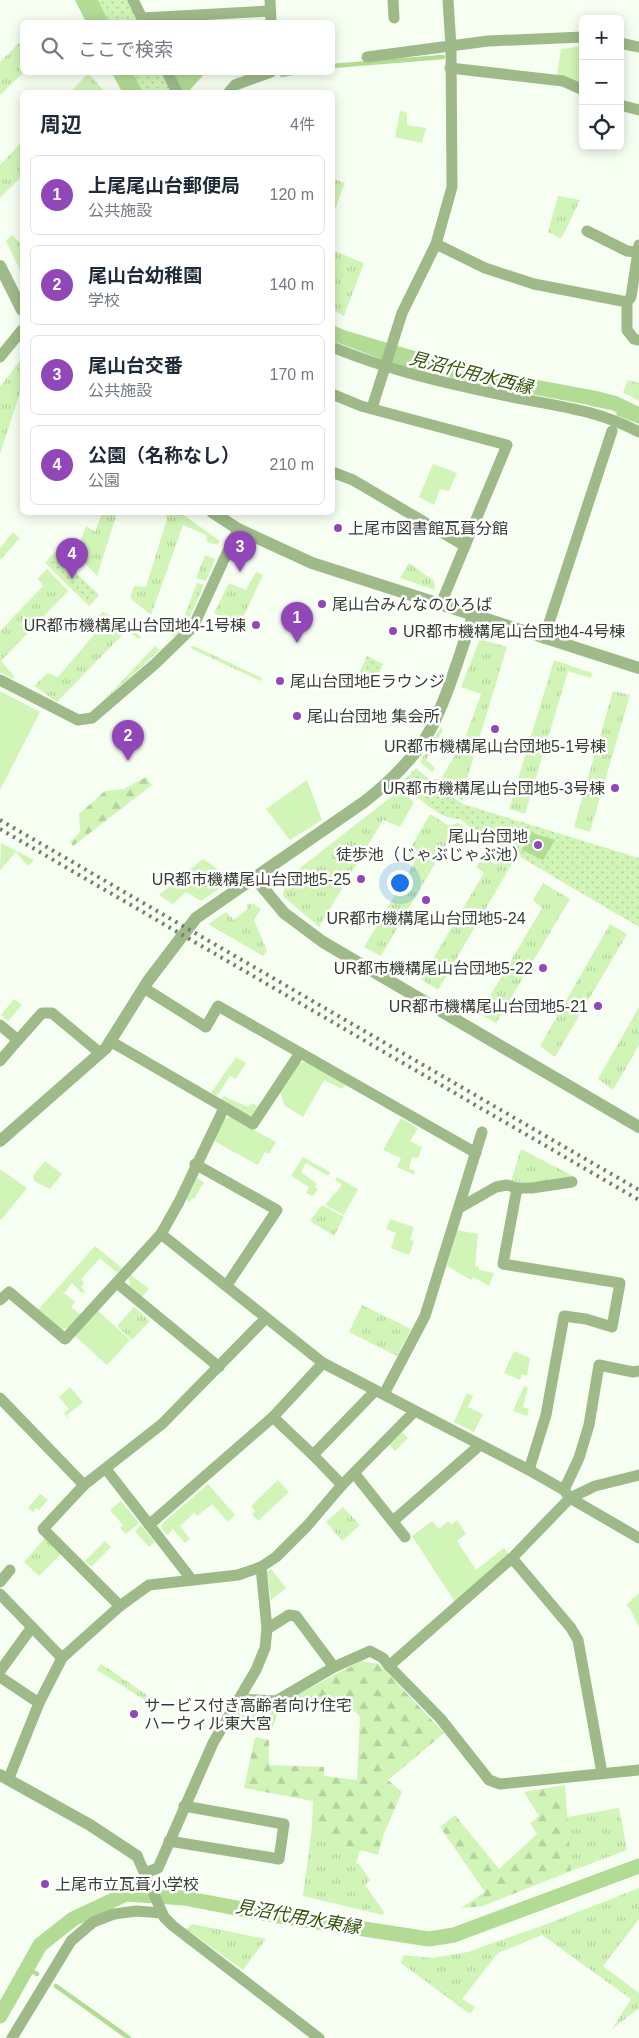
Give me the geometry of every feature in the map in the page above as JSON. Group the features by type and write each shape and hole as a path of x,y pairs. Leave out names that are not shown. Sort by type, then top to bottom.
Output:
{"street":[{"path":"133,0 143,20 270,11"},
{"path":"393,0 394,18"},
{"path":"372,408 402,313 436,244 452,187 451,47 448,0"},
{"path":"367,57 488,41 579,37"},
{"path":"624,44 639,47"},
{"path":"450,68 563,81 579,88"},
{"path":"169,75 174,90"},
{"path":"231,90 235,85 263,75"},
{"path":"624,106 639,110"},
{"path":"587,231 627,251 638,248 631,297 627,302 627,330 634,339 639,340"},
{"path":"436,244 485,268 534,284 627,302"},
{"path":"0,266 20,306"},
{"path":"0,357 20,332"},
{"path":"335,347 424,378 566,407 639,432"},
{"path":"335,395 372,408 507,446 440,606"},
{"path":"544,638 614,425"},
{"path":"335,473 353,480 465,546"},
{"path":"217,515 238,529 312,563 440,606 639,668"},
{"path":"0,680 78,720 92,718 155,664 193,627 238,529"},
{"path":"0,1141 110,1041 144,988 196,918 390,782 422,743 437,716 473,616"},
{"path":"254,877 284,913 323,942 639,1127"},
{"path":"144,988 206,1027 218,1006 476,1153"},
{"path":"0,1061 42,1013 52,1013 100,1052"},
{"path":"0,1025 18,1040"},
{"path":"110,1041 253,1124 300,1053"},
{"path":"0,1300 9,1292 66,1339 161,1234 179,1202 195,1164 224,1108"},
{"path":"313,1455 379,1392 424,1316 460,1207 482,1132"},
{"path":"195,1164 277,1210 227,1285"},
{"path":"460,1207 496,1187 507,1185 517,1188 572,1182"},
{"path":"517,1188 503,1264 620,1283 612,1327 586,1319 564,1316 546,1415 529,1470"},
{"path":"161,1234 323,1363 529,1470 639,1538"},
{"path":"117,1283 219,1367"},
{"path":"120,1606 43,1529 84,1486 162,1424 266,1318"},
{"path":"149,1525 273,1416 323,1363"},
{"path":"389,1666 512,1558 567,1494 590,1425 599,1365 633,1372 639,1371"},
{"path":"0,1398 84,1486"},
{"path":"319,2038 173,1926 162,1913 137,1856 90,1824 4,1777 62,1658 120,1606 149,1585 238,1575 261,1567 276,1557 301,1532 342,1485 415,1411"},
{"path":"273,1416 342,1485"},
{"path":"393,1521 480,1445"},
{"path":"106,1469 192,1580"},
{"path":"354,1473 404,1537"},
{"path":"567,1494 639,1475"},
{"path":"512,1558 571,1628 578,1640 602,1773"},
{"path":"146,1875 158,1868 213,1743 256,1670 265,1648 267,1629 261,1567"},
{"path":"0,1582 10,1570"},
{"path":"0,1594 62,1658"},
{"path":"267,1629 288,1614 296,1616 334,1667"},
{"path":"0,1671 32,1627"},
{"path":"239,1699 276,1701 334,1667 370,1651 383,1658 440,1718 489,1780 500,1784 639,1770"},
{"path":"0,1677 39,1703"},
{"path":"169,1841 279,1859 284,1824 184,1806"},
{"path":"12,2038 71,1940 93,1922 114,1914 136,1911 162,1913"}],"green space":[{"path":"98,0 133,0 143,20 108,20"},
{"path":"20,42 21,75 0,95 0,62"},
{"path":"579,47 579,83 557,75 561,49"},
{"path":"87,75 90,75 103,90 72,90"},
{"path":"134,75 168,75 172,82 169,90 142,90"},
{"path":"400,111 407,113 407,125 426,128 422,143 395,137"},
{"path":"20,144 20,178 0,198 0,165"},
{"path":"335,180 345,183 335,209"},
{"path":"558,196 580,200 561,239 548,232"},
{"path":"12,235 20,241 20,270 6,241"},
{"path":"335,251 364,263 344,316 335,311"},
{"path":"20,361 20,393 0,454 0,387"},
{"path":"628,380 639,383 639,401 623,392"},
{"path":"433,464 457,473 449,491 440,489 434,505 419,497"},
{"path":"101,515 116,515 97,576 80,558 79,545 86,526 95,532"},
{"path":"166,515 184,515 220,541 217,545 207,542 206,535 183,525 151,615 130,598 134,586 146,587 167,519"},
{"path":"13,532 20,538 0,560 0,548"},
{"path":"55,552 99,595 89,606 45,563"},
{"path":"205,555 215,559 206,581 196,578"},
{"path":"409,563 434,581 435,590 400,578"},
{"path":"47,569 68,591 1,661 14,676 13,679 0,672 0,631 43,586 38,578"},
{"path":"256,572 263,575 239,626 214,613 229,583 246,590"},
{"path":"197,583 204,585 186,625 174,637 171,635 183,620"},
{"path":"103,612 123,622 141,637 138,639 127,630 57,702 34,686 48,673 58,677 104,623 98,616"},
{"path":"480,639 507,647 463,792 463,801 445,789 445,782 442,777 465,738 481,694 461,687"},
{"path":"155,646 160,650 101,703"},
{"path":"194,646 262,678 260,681 190,648"},
{"path":"367,656 383,664 371,691 355,682"},
{"path":"554,660 592,673 591,678 568,671 525,814 509,809"},
{"path":"0,691 40,712 0,790"},
{"path":"613,691 630,695 590,832 574,827"},
{"path":"441,727 443,730 426,760 435,768 432,772 420,762"},
{"path":"416,768 430,780 439,779 442,781 441,789 463,804 639,858 639,927 471,828 460,819 444,816 436,811 402,783"},
{"path":"146,777 152,785 73,846 70,842 80,832 79,814 105,791 124,789"},
{"path":"307,780 322,820 290,840 266,809"},
{"path":"400,790 414,802 400,827 383,820 319,927 283,896 286,879"},
{"path":"430,814 449,826 458,823 470,831 469,835 455,829 381,956 364,947 416,860 407,854"},
{"path":"1,843 34,860 28,866 16,852 0,870"},
{"path":"483,856 495,865 501,856 513,862 438,990 421,979 484,873 476,867"},
{"path":"203,859 219,870 213,879 219,889 201,901 186,892 173,904 159,895"},
{"path":"543,883 570,899 496,1023 471,1009 474,1004 483,1008 542,908 533,900"},
{"path":"247,904 254,904 261,909 254,920 267,951 263,956 208,924 226,912 234,920 247,909"},
{"path":"610,924 627,934 555,1057 540,1046"},
{"path":"14,999 22,1005 8,1021 1,1015"},
{"path":"639,1007 639,1045 613,1090 598,1079"},
{"path":"236,1057 246,1063 236,1079 230,1076 217,1096 211,1093"},
{"path":"309,1062 347,1083 342,1089 324,1080 303,1117 284,1105 280,1092 300,1063"},
{"path":"224,1096 248,1107 252,1103 259,1108 253,1116 246,1116 220,1101"},
{"path":"230,1117 276,1142 269,1154 265,1152 258,1165 212,1140 224,1119"},
{"path":"401,1118 418,1128 410,1141 422,1147 418,1158 412,1157 409,1168 415,1171 414,1175 397,1167 401,1158 383,1150"},
{"path":"521,1149 575,1177 533,1183 511,1181"},
{"path":"303,1157 330,1172 328,1176 306,1163 301,1172 317,1184 315,1187 318,1189 313,1196 306,1193 309,1187 291,1176"},
{"path":"45,1161 62,1174 50,1189 34,1181 33,1176"},
{"path":"0,1169 27,1188 1,1220 0,1220"},
{"path":"195,1177 204,1182 194,1199 192,1198 190,1202 186,1200"},
{"path":"337,1177 358,1189 344,1215 325,1205 342,1185 335,1180"},
{"path":"322,1205 344,1217 334,1236 310,1221"},
{"path":"390,1219 414,1227 410,1240 414,1241 409,1255 391,1248 396,1233 386,1229"},
{"path":"457,1230 478,1234 475,1266 479,1267 479,1270 494,1273 489,1286 473,1277 471,1280 447,1266"},
{"path":"95,1246 122,1268 117,1273 100,1258 81,1279 84,1283 81,1287 85,1291 82,1293 72,1283 64,1293 75,1302 71,1307 81,1315 69,1328 61,1329 38,1310"},
{"path":"131,1275 149,1289 142,1297 130,1286 129,1277"},
{"path":"362,1305 411,1329 397,1356 349,1332"},
{"path":"134,1307 150,1321 132,1340 117,1326"},
{"path":"97,1310 130,1340 107,1365 75,1336"},
{"path":"514,1351 530,1358 527,1376 522,1374 520,1380 504,1373"},
{"path":"524,1386 528,1388 523,1407 529,1409 527,1416 513,1411"},
{"path":"70,1387 83,1402 67,1415 69,1421 64,1413 69,1409 59,1397"},
{"path":"467,1393 473,1396 468,1407 483,1414 474,1432 454,1422"},
{"path":"402,1432 408,1438 395,1451 389,1444"},
{"path":"278,1480 289,1492 258,1521 252,1514 255,1511 251,1506"},
{"path":"208,1484 235,1515 228,1522 212,1504 197,1516 194,1513 180,1526 190,1539 185,1543 173,1529 167,1535 161,1527 163,1523"},
{"path":"40,1494 48,1500 39,1510 36,1508 33,1512 28,1508"},
{"path":"121,1501 139,1523 126,1534 120,1528 123,1525 110,1510"},
{"path":"343,1507 360,1525 342,1541 326,1522"},
{"path":"457,1520 466,1534 457,1541 476,1570 504,1548 509,1555 455,1602 412,1536 432,1521 439,1529 448,1521 451,1525"},
{"path":"141,1525 155,1542 149,1547 135,1531"},
{"path":"45,1538 61,1554 39,1576 24,1562"},
{"path":"105,1541 111,1547 91,1567 85,1561"},
{"path":"271,1569 286,1588 271,1600 267,1572"},
{"path":"639,1593 639,1627 626,1605"},
{"path":"361,1661 379,1664 444,1733 388,1780 402,1792 383,1836 378,1855 348,1847 312,1826 313,1801 244,1788 255,1737 269,1740 269,1765 324,1767 324,1776 357,1780 360,1717 341,1696 278,1712 272,1729 264,1728 267,1707 276,1706"},
{"path":"101,1664 156,1701 153,1705 97,1670"},
{"path":"244,1705 267,1707 264,1728 231,1727 230,1723"},
{"path":"565,1785 571,1871 483,1906 461,1908 485,1892 440,1827 455,1815 499,1869 537,1834 530,1823 539,1816 524,1792"},
{"path":"619,1808 627,1850 571,1871 567,1817"},
{"path":"312,1826 348,1847 360,1850 356,1863 359,1864 370,1880 365,1885 384,1912 383,1915 303,1896"},
{"path":"639,1888 639,1919 603,1966 639,1993 639,2008 612,2029 631,1999 542,1935 498,1953 462,1999 475,2007 470,2014 401,1963 404,1955 432,1958 468,1952"},
{"path":"192,1924 266,1939 243,1970 186,1929"}],"water":[{"path":"75,0 98,0 108,20 85,20"},
{"path":"113,75 134,75 142,90 121,90"},
{"path":"173,75 203,75 190,90 181,90"},
{"path":"335,326 472,368 615,396 610,409 483,385 392,363 335,342"},
{"path":"622,400 639,408 639,424 616,415"},
{"name":"尾山台団地 徒歩池（じゃぶじゃぶ池）","path":"532,833 555,840 543,860 522,850"}],"waterway":[{"path":"335,66 443,57"},
{"name":"見沼代用水西縁","path":"594,399 614,403 639,415"},
{"name":"見沼代用水東縁","path":"0,2016 40,1945 73,1919 126,1894 184,1898 273,1915 429,1939 454,1935 639,1866"},
{"path":"27,1968 37,1974"},
{"path":"56,1986 129,2038"}],"railway":[{"path":"0,820 639,1190"},
{"path":"0,829 639,1200"}],"place":[{"name":"上尾市図書館瓦葺分館","path":"338,528"},
{"name":"尾山台交番","path":"240,572"},
{"name":"公園（名称なし）","path":"72,579"},
{"name":"尾山台みんなのひろば","path":"322,604"},
{"name":"UR都市機構尾山台団地4-1号棟","path":"256,625"},
{"name":"UR都市機構尾山台団地4-4号棟","path":"393,631"},
{"name":"上尾尾山台郵便局","path":"297,643"},
{"name":"尾山台団地Eラウンジ","path":"280,681"},
{"name":"尾山台団地 集会所","path":"297,716"},
{"name":"UR都市機構尾山台団地5-1号棟","path":"495,729"},
{"name":"尾山台幼稚園","path":"128,761"},
{"name":"UR都市機構尾山台団地5-3号棟","path":"615,788"},
{"name":"尾山台団地 徒歩池（じゃぶじゃぶ池）","path":"538,845"},
{"name":"UR都市機構尾山台団地5-25","path":"361,879"},
{"name":"UR都市機構尾山台団地5-24","path":"426,900"},
{"name":"UR都市機構尾山台団地5-22","path":"543,968"},
{"name":"UR都市機構尾山台団地5-21","path":"598,1006"},
{"name":"サービス付き高齢者向け住宅 ハーウィル東大宮","path":"134,1714"},
{"name":"上尾市立瓦葺小学校","path":"45,1884"}]}
